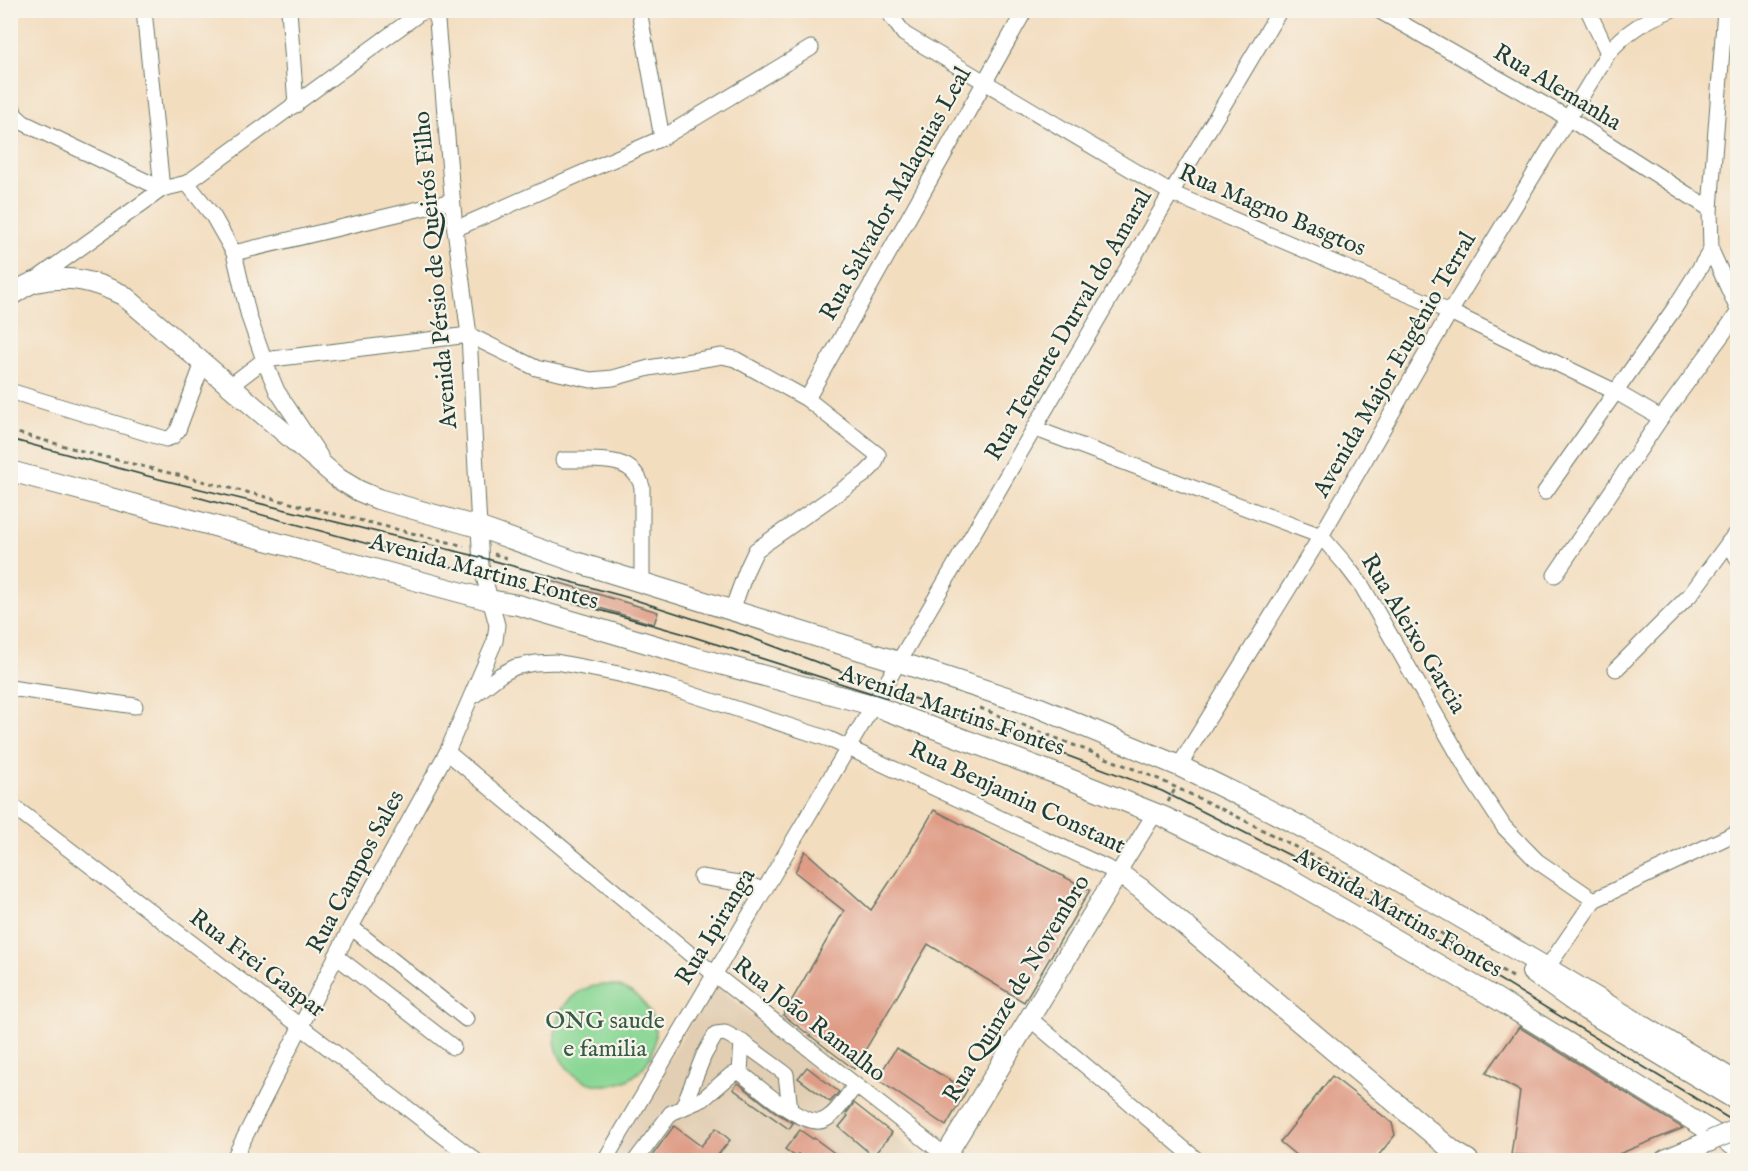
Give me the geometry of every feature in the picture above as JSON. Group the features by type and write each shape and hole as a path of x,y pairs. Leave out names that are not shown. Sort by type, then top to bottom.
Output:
{"main road":[{"name":"Avenida Martins Fontes","path":"10,296 33,282 69,278 98,283 123,295 331,472 359,491 378,499 478,526 579,563 1040,708 1179,766 1302,826 1547,968 1737,1083"},
{"name":"Avenida Martins Fontes","path":"10,471 489,600 536,610 694,657 872,705 1062,776 1155,813 1287,877 1497,999 1737,1148"},
{"name":"Rua Quinze de Novembro","path":"946,1159 1118,873"},
{"name":"Rua Benjamin Constant","path":"1118,873 1140,888 1468,1161"},
{"name":"Avenida Martins Fontes","path":"1484,933 1571,1000 1737,1101"},
{"path":"1665,1161 1737,1129"}],"street":[{"path":"144,10 162,189"},
{"path":"289,10 296,105"},
{"path":"33,282 162,189 187,183 424,10"},
{"name":"Avenida Pérsio de Queirós Filho","path":"436,10 452,201 469,335 481,566 489,600"},
{"path":"639,10 662,138"},
{"name":"Rua Magno Basgtos","path":"887,10 904,34 1171,193 1449,312 1616,392 1661,418"},
{"name":"Rua Salvador Malaquias Leal","path":"807,399 1025,10"},
{"name":"Rua Tenente Durval do Amaral","path":"872,705 1280,10"},
{"name":"Rua Alemanha","path":"1378,10 1568,118 1710,209"},
{"path":"1588,10 1608,53"},
{"name":"Avenida Major Eugênio Terral","path":"1179,766 1321,536 1449,312 1608,53 1622,37 1645,21 1671,10"},
{"path":"1554,575 1737,311 1711,250 1710,209 1725,10"},
{"path":"455,229 662,138 811,48"},
{"path":"13,108 24,123 162,189"},
{"path":"187,183 213,216 234,253 249,318 277,391 331,472"},
{"path":"234,253 452,201"},
{"path":"1545,492 1674,309 1711,250"},
{"path":"230,386 264,360 469,335 537,368 591,380 613,378 649,368 711,358 735,359 807,399 878,455 874,465 865,474 756,550 732,610"},
{"path":"10,391 166,439 172,437 178,430 203,363"},
{"name":"Rua Aleixo Garcia","path":"1036,429 1321,536 1362,586 1473,780 1504,827 1538,861 1594,900"},
{"path":"563,460 619,462 631,467 639,475 642,487 642,582"},
{"path":"1733,536 1737,560"},
{"path":"1616,669 1690,595 1733,536"},
{"name":"Rua Campos Sales","path":"233,1161 351,927 447,752 495,641 497,625 489,600"},
{"name":"Rua Benjamin Constant","path":"470,698 500,675 515,667 535,663 556,662 619,674 669,687 803,730 847,747 1118,873"},
{"path":"10,688 135,706"},
{"path":"847,747 872,705"},
{"name":"Rua Ipiranga","path":"605,1161 847,747"},
{"name":"Rua João Ramalho","path":"447,752 714,974 946,1159"},
{"name":"Rua Frei Gaspar","path":"10,804 475,1161"},
{"name":"Rua Quinze de Novembro","path":"1118,873 1155,813"},
{"path":"1547,968 1594,900 1737,832"},
{"path":"701,877 746,884 764,890"},
{"path":"351,927 466,1019"},
{"path":"336,956 453,1047"},
{"path":"1029,1018 1197,1161"},
{"path":"683,1107 704,1055 716,1034 725,1033 742,1042 786,1074 790,1110"},
{"path":"740,1072 742,1042"},
{"path":"740,1072 804,1119 821,1122 831,1116 855,1086"},
{"path":"636,1161 671,1113 703,1099 731,1076 740,1072"}],"shaded area":[{"path":"714,983 923,1160 610,1160"}],"green space":[{"name":"ONG saude e familia","path":"605,985 624,989 640,1000 651,1016 655,1035 651,1054 640,1070 624,1081 605,1085 586,1081 570,1070 559,1054 555,1035 559,1016 570,1000 586,989"}],"building":[{"path":"550,580 658,612 654,624 546,592"},
{"path":"934,810 1090,890 1024,1002 928,944 854,1069 783,1015 844,911 795,872 805,851 871,910"},
{"path":"1519,1027 1683,1128 1609,1158 1511,1155 1520,1091 1486,1073"},
{"path":"896,1048 967,1090 946,1126 877,1079"},
{"path":"807,1067 839,1092 830,1102 798,1078"},
{"path":"1332,1076 1392,1123 1395,1135 1374,1161 1303,1161 1280,1142"},
{"path":"738,1083 793,1123 789,1129 733,1089"},
{"path":"854,1103 892,1133 873,1156 839,1127 848,1116 846,1114"},
{"path":"674,1126 701,1146 716,1128 730,1140 713,1161 648,1161"},
{"path":"800,1130 845,1161 806,1161 798,1154 796,1157 785,1149"}],"tram line":[{"path":"10,439 159,479 480,557 626,597 744,635 1162,791 1317,869 1738,1124"},
{"path":"193,496 681,633 887,698"}]}
